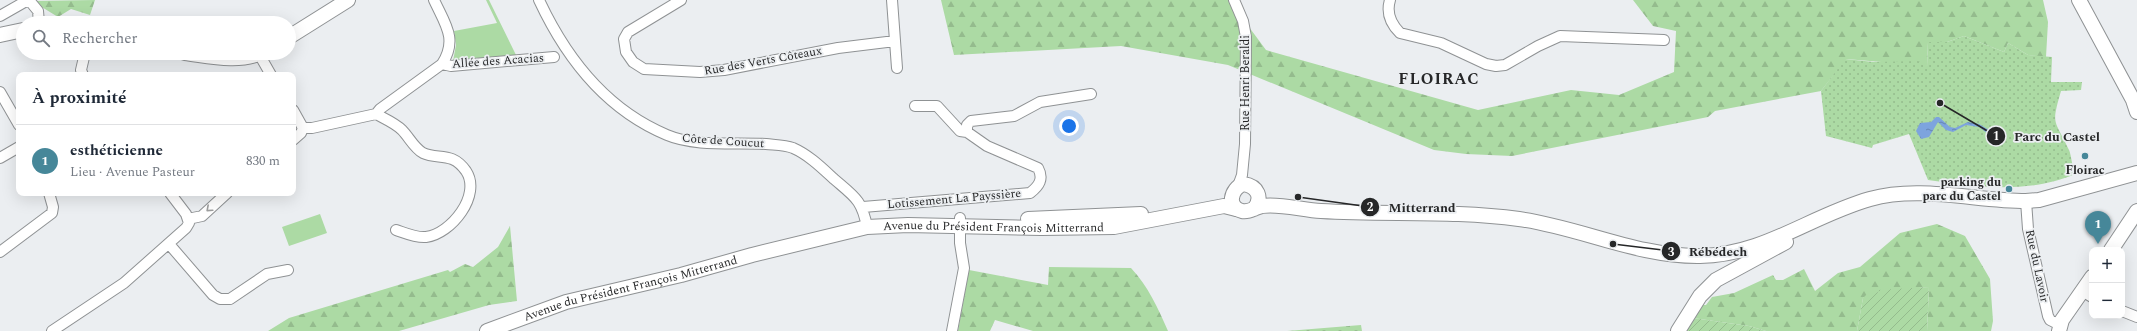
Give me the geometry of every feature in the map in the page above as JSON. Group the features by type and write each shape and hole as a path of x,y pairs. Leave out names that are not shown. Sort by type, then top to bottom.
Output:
{"street":[{"path":"0,16 29,0 38,11 38,16"},
{"path":"296,33 348,0"},
{"path":"303,128 312,128 376,114 380,109 442,64 448,54 450,44 445,24 434,0"},
{"name":"Côte de Coucut","path":"539,0 565,48 603,95 621,110 669,136 695,142 768,145 793,148 821,167 860,201 865,218"},
{"name":"Rue des Verts Côteaux","path":"681,0 628,32 624,39 626,52 633,62 644,69 708,72 838,48 895,41"},
{"path":"892,0 897,68"},
{"name":"Rue Henri Beraldi","path":"1234,0 1243,21 1246,37 1245,144 1242,175 1235,189"},
{"path":"1390,0 1390,19 1400,33 1441,43 1486,64 1496,66 1506,65 1538,46 1560,36 1664,40"},
{"path":"2079,0 2137,112"},
{"path":"0,35 16,32"},
{"name":"Allée des Acacias","path":"442,64 451,66 554,57"},
{"path":"82,72 83,60"},
{"path":"263,60 269,72"},
{"path":"0,92 16,120"},
{"path":"967,132 967,125 971,121 1014,116 1040,102 1091,94"},
{"name":"Lotissement La Payssière","path":"865,218 1030,193 1037,188 1042,174 1038,168 987,146 967,132 954,127 948,116 937,106 915,106"},
{"path":"376,114 398,127 422,152 447,157 462,165 470,179 468,198 458,217 445,230 425,237 396,230"},
{"path":"296,115 303,128"},
{"path":"296,137 303,128"},
{"name":"Rue Henri Beraldi","path":"1245,144 1248,176 1256,190"},
{"path":"0,158 16,149"},
{"path":"1788,232 1772,234 1733,245 1698,249 1680,249 1645,242 1578,225 1518,213 1442,206 1312,204 1268,199 1249,185 1235,189 1232,201 1236,209 1245,212 1267,206 1329,212 1441,213 1517,218 1576,230 1643,249 1686,256 1717,255 1735,252 1774,240 1788,232 1855,204 1892,194 2026,201 2038,200 2137,173"},
{"name":"Avenue du Président François Mitterrand","path":"959,222 1129,215 1202,203 1228,196 1235,189"},
{"path":"1254,209 1259,201 1256,190"},
{"path":"0,252 52,214 53,207 50,196"},
{"path":"52,331 124,283 170,244 186,228 188,219 172,196"},
{"path":"188,219 202,216 224,196"},
{"name":"Rue du Lavoir","path":"2026,201 2028,229 2048,316 2050,320 2059,328"},
{"name":"Avenue du Président François Mitterrand","path":"487,331 566,302 681,275 752,255 865,218 908,218 1041,228 1114,226 1224,206 1236,209"},
{"path":"2112,247 2137,211"},
{"path":"952,331 964,268 959,222"},
{"path":"1678,331 1706,289 1716,280 1785,244 1790,237 1788,232"},
{"path":"170,244 213,295 225,300 230,300 267,274 288,270"},
{"path":"2059,328 2087,294 2090,283"},
{"path":"2125,311 2137,317"}],"green space":[{"path":"95,0 90,15 71,9 60,16 56,16 32,1"},
{"path":"486,0 489,0 516,55 453,61 456,45 454,31 497,23"},
{"path":"941,0 1229,0 1266,50 1478,110 1571,90 1619,95 1674,72 1676,31 1653,26 1633,0 2043,0 2048,22 2046,57 2028,55 2008,43 2004,52 1964,36 1947,42 1927,42 1928,66 1846,59 1821,91 1715,111 1708,117 1512,156 1466,154 1434,150 1228,65 1121,46 954,55"},
{"path":"1964,36 2004,52 2008,43 2028,55 2052,57 2051,82 2082,82 2081,90 2061,91 2055,117 2057,126 2070,152 2075,174 2058,180 2021,187 1964,185 1928,180 1909,134 1873,145 1872,148 1826,136 1821,91 1845,59 1874,62 1918,61 1928,66 1927,42 1947,42"},
{"path":"320,214 327,233 289,246 282,227"},
{"path":"1937,224 1965,236 1990,279 1993,321 1991,331 1927,331 1929,287 1879,292 1863,298 1857,331 1766,331 1749,326 1693,318 1702,305 1706,305 1712,297 1734,293 1773,275 1776,280 1783,280 1804,269 1815,291 1838,273 1860,267 1900,233"},
{"path":"510,226 517,301 489,305 399,331 268,331 289,318 448,270 450,272 465,264 473,267 498,247"},
{"path":"1049,267 1131,268 1148,290 1168,331 1033,331 995,320 990,331 958,331 969,270 1048,285"},
{"path":"1929,287 1927,331 1857,331 1863,298 1868,293 1879,292 1878,290"},
{"path":"1693,318 1749,326 1766,331 1685,331"},
{"path":"1361,325 1362,331 1287,331"}],"water":[{"path":"1936,117 1939,117 1950,127 1955,128 1968,122 1979,124 1989,130 2000,130 1991,136 1979,127 1966,125 1953,132 1946,130 1938,122 1929,137 1921,139 1916,131 1920,123 1931,122"}],"place":[{"name":"Parc du Castel","path":"1940,103"},
{"name":"Floirac","path":"2085,156"},
{"name":"parking du parc du Castel","path":"2009,189"},
{"name":"Mitterrand","path":"1298,197"},
{"name":"Rébédech","path":"1613,244"},
{"name":"esthéticienne","path":"2098,244"}],"district":[{"name":"FLOIRAC","path":"1439,79"}]}
